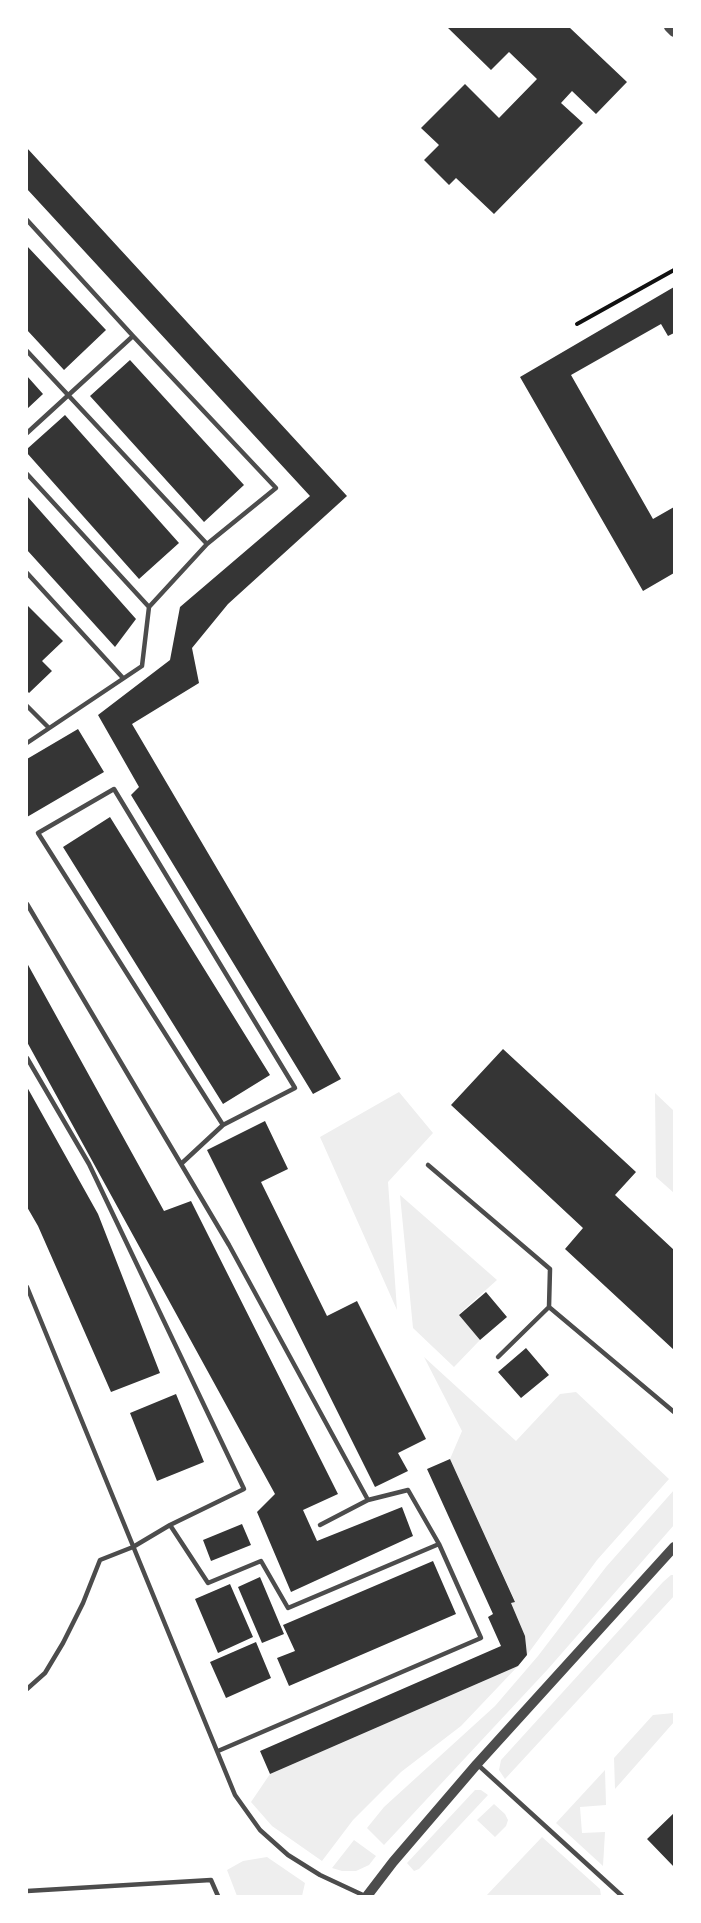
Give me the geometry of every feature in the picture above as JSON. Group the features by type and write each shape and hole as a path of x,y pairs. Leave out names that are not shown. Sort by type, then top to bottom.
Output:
{"street":[{"path":"669,27 674,32"},
{"path":"366,1896 477,1764 674,1547"}],"lane":[{"path":"27,220 276,488 207,544 149,607 142,666 27,743"},
{"path":"27,434 133,336"},
{"path":"27,351 207,544"},
{"path":"27,474 149,607"},
{"path":"27,573 123,678"},
{"path":"27,706 49,728"},
{"path":"181,1164 223,1125 295,1088 114,789 38,833 223,1125"},
{"path":"27,904 229,1245 368,1500"},
{"path":"27,1058 89,1164 244,1489 170,1525 133,1547 100,1560 83,1603 63,1643 45,1673 27,1689"},
{"path":"428,1165 550,1269 549,1307 498,1357"},
{"path":"27,1287 235,1795 260,1830 288,1855 320,1875 366,1896"},
{"path":"549,1307 674,1412"},
{"path":"218,1751 481,1638 439,1545 408,1490 368,1500 320,1526"},
{"path":"170,1525 208,1583 261,1561 288,1608 439,1545"},
{"path":"477,1764 622,1896"},
{"path":"27,1891 211,1880 218,1896"}],"path":[{"path":"577,324 674,270"}],"shaded area":[{"path":"399,1092 433,1133 388,1182 397,1310 320,1137"},
{"path":"655,1093 674,1111 674,1193 656,1177"},
{"path":"400,1195 497,1280 459,1314 480,1340 454,1367 413,1328"},
{"path":"424,1357 516,1441 560,1394 576,1392 669,1479 597,1560 527,1655 525,1636 511,1603 515,1601 450,1459 462,1431"},
{"path":"674,1490 674,1525 548,1669 384,1845 367,1828 384,1807 495,1706 538,1656 606,1567"},
{"path":"671,1575 674,1575 674,1596 505,1779 499,1770 501,1760"},
{"path":"518,1666 461,1726 401,1772 353,1820 322,1861 272,1826 251,1802 270,1774"},
{"path":"674,1713 674,1722 615,1789 614,1758 653,1715"},
{"path":"605,1770 606,1805 580,1807 582,1833 605,1832 603,1866 556,1823"},
{"path":"475,1790 481,1790 488,1795 419,1869 414,1871 407,1863"},
{"path":"494,1804 508,1820 506,1826 495,1837 477,1820"},
{"path":"542,1837 600,1889 601,1896 486,1896"},
{"path":"354,1840 376,1856 369,1865 356,1871 332,1868"},
{"path":"267,1857 305,1883 302,1896 237,1896 227,1870 243,1861"}],"building":[{"path":"447,27 569,27 627,82 596,114 572,91 561,103 583,123 494,214 456,178 449,185 424,160 439,145 421,128 465,84 499,118 537,79 509,52 491,70"},
{"path":"27,148 347,496 228,604 192,648 199,683 132,724 341,1079 313,1094 131,795 139,787 98,715 170,660 180,607 310,496 27,189"},
{"path":"27,246 106,330 64,370 27,330"},
{"path":"674,287 674,333 668,336 661,324 571,375 653,519 674,507 674,573 643,591 520,377"},
{"path":"130,360 244,485 204,522 90,396"},
{"path":"27,376 43,394 27,409"},
{"path":"65,415 179,543 139,579 27,453 27,449"},
{"path":"27,496 136,619 115,647 27,550"},
{"path":"27,605 63,641 42,661 52,671 29,693 27,691"},
{"path":"78,729 104,772 27,817 27,759"},
{"path":"110,817 270,1075 223,1104 63,847"},
{"path":"27,963 164,1211 191,1201 338,1494 303,1510 317,1541 402,1507 413,1536 291,1592 257,1512 275,1494 27,1042"},
{"path":"503,1049 636,1172 615,1195 674,1250 674,1350 565,1249 583,1228 451,1105"},
{"path":"27,1087 98,1214 160,1373 111,1392 38,1226 27,1207"},
{"path":"265,1121 288,1169 261,1182 327,1316 357,1301 426,1439 398,1453 408,1471 375,1487 207,1150"},
{"path":"486,1292 507,1317 480,1340 459,1315"},
{"path":"526,1348 549,1375 521,1398 498,1372"},
{"path":"176,1394 204,1462 157,1481 130,1413"},
{"path":"450,1459 515,1602 511,1603 525,1636 527,1655 518,1666 270,1774 260,1751 501,1646 488,1617 493,1614 427,1469"},
{"path":"242,1524 251,1545 211,1561 203,1540"},
{"path":"433,1561 456,1614 289,1686 277,1658 295,1651 283,1625"},
{"path":"260,1577 284,1634 262,1643 238,1587"},
{"path":"230,1584 253,1637 218,1653 195,1599"},
{"path":"256,1642 271,1678 226,1698 210,1662"},
{"path":"674,1813 674,1867 647,1839"}]}
